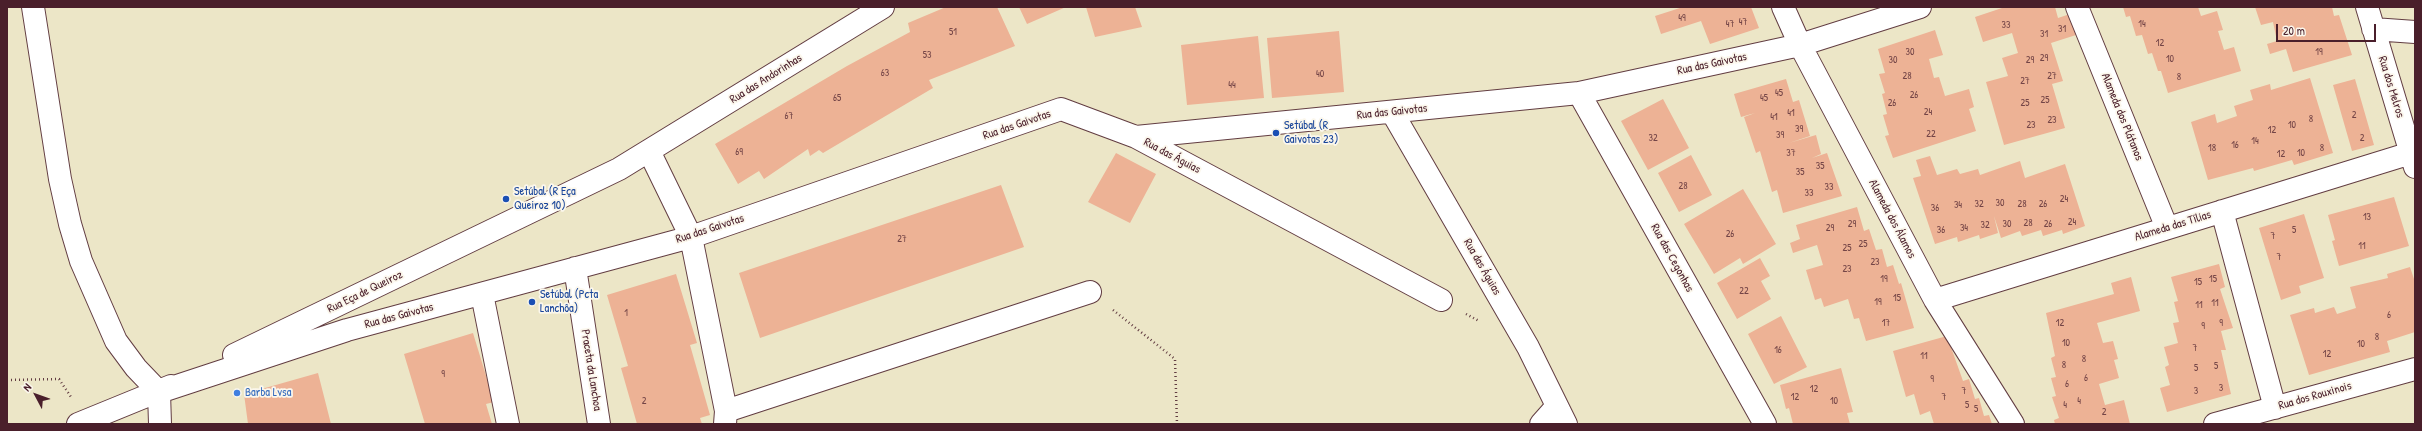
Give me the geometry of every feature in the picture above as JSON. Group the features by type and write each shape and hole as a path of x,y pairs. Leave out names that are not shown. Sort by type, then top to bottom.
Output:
{"street":[{"path":"33,7 60,179 70,224 82,262 116,341 136,368 159,392 160,424"},
{"name":"Rua das Andorinhas","path":"649,151 883,7"},
{"name":"Alameda dos Álamos","path":"1783,7 1800,45 1935,300 2013,424"},
{"name":"Rua das Gaivotas","path":"159,392 347,330 691,237 1062,109 1136,137 1579,93 1800,45 1920,7"},
{"name":"Alameda dos Plátanos","path":"2076,7 2167,228"},
{"name":"Rua dos Melros","path":"2367,7 2413,160"},
{"path":"2373,29 2415,32"},
{"name":"Rua das Cegonhas","path":"1579,93 1765,424"},
{"name":"Rua das Águias","path":"1392,112 1528,347 1561,415"},
{"name":"Rua das Águias","path":"1136,137 1440,300"},
{"path":"649,151 691,237 726,417 1090,292"},
{"name":"Rua Eça de Queiroz","path":"82,421 159,392 619,169 649,151"},
{"name":"Alameda das Tílias","path":"1935,300 2222,211 2413,160"},
{"path":"2222,211 2265,414"},
{"name":"Praceta da Lanchoa","path":"575,268 599,424"},
{"path":"482,294 508,424"},
{"name":"Rua dos Rouxinois","path":"2216,424 2265,414 2415,369"},
{"path":"1541,424 1561,415"}],"path":[{"path":"1090,292 1175,359 1177,424"},
{"path":"7,380 59,379 82,421"}],"building":[{"path":"946,7 997,7 1015,46 929,80 933,88 823,153 819,150 810,156 808,149 764,179 759,171 738,184 715,144 847,66 910,32 908,23"},
{"path":"1019,7 1066,7 1027,24"},
{"path":"1086,7 1135,7 1142,27 1095,37"},
{"path":"1683,7 1751,7 1759,28 1710,44 1701,21 1661,34 1655,16"},
{"path":"2005,7 2055,7 2058,18 2070,14 2076,35 2051,43 2063,81 2052,84 2065,128 2004,145 1986,82 2008,76 2002,58 2018,53 2012,33 1983,42 1975,17"},
{"path":"2123,7 2198,7 2201,16 2217,11 2223,30 2218,31 2224,50 2234,47 2241,71 2168,93 2161,71 2158,71 2152,53 2148,54 2142,35 2136,36 2130,16 2126,17"},
{"path":"2255,7 2332,7 2334,16 2339,15 2352,55 2293,72 2286,49 2270,54 2267,44 2277,41 2273,22 2261,25"},
{"path":"1935,30 1943,55 1929,59 1934,78 1939,77 1945,96 1969,89 1974,107 1969,109 1976,131 1893,158 1885,136 1889,135 1883,115 1887,114 1882,94 1885,93 1879,74 1885,73 1878,49"},
{"path":"1339,31 1344,92 1272,98 1267,38"},
{"path":"1258,36 1264,98 1187,105 1181,45"},
{"path":"2310,78 2333,153 2294,165 2292,160 2254,171 2253,168 2208,180 2191,122 2215,114 2217,123 2237,116 2234,106 2253,100 2250,90 2270,84 2271,90"},
{"path":"1786,79 1793,102 1799,100 1810,136 1789,143 1816,135 1821,154 1812,158 1827,153 1842,196 1783,213 1777,190 1772,192 1760,151 1756,153 1744,117 1755,113 1741,117 1734,94"},
{"path":"2355,79 2374,145 2352,151 2333,85"},
{"path":"1663,99 1689,148 1648,170 1621,121"},
{"path":"1116,153 1156,174 1130,223 1088,202"},
{"path":"1691,155 1712,195 1679,212 1658,173"},
{"path":"1930,156 1937,175 1957,169 1960,174 1978,169 1980,175 2020,161 2025,178 2065,164 2085,226 2063,234 2062,230 2043,236 2041,230 2022,236 2020,231 2001,238 1994,216 1998,233 1980,239 1979,235 1958,242 1957,237 1935,244 1913,178 1921,176 1916,160"},
{"path":"1001,185 1024,247 760,338 739,273"},
{"path":"1743,189 1776,244 1743,264 1740,258 1714,274 1684,224"},
{"path":"2394,197 2409,246 2339,266 2332,241 2335,240 2328,215"},
{"path":"1857,207 1864,231 1869,229 1876,250 1882,249 1887,267 1893,265 1899,284 1901,283 1914,328 1866,341 1859,318 1854,319 1848,299 1824,307 1821,298 1815,300 1806,270 1823,265 1817,245 1793,253 1790,243 1800,239 1796,225"},
{"path":"2304,214 2324,278 2299,286 2301,293 2281,300 2259,228"},
{"path":"1760,258 1770,276 1761,281 1771,299 1737,319 1717,283"},
{"path":"2219,264 2225,287 2220,289 2233,328 2221,331 2226,350 2221,350 2231,394 2167,412 2160,388 2170,385 2165,367 2169,365 2164,347 2178,343 2173,323 2179,322 2174,302 2178,301 2171,277"},
{"path":"2410,267 2415,282 2415,332 2387,341 2390,352 2309,375 2290,315 2314,308 2315,313 2334,307 2337,314 2356,308 2350,287 2388,278 2387,274"},
{"path":"676,274 697,343 690,345 710,415 700,418 702,424 637,424 621,368 628,366 607,295"},
{"path":"2131,277 2140,311 2097,323 2103,343 2113,341 2118,359 2114,360 2119,378 2099,384 2105,405 2124,400 2130,424 2055,424 2054,420 2059,418 2052,397 2056,396 2051,378 2056,377 2051,358 2055,356 2046,313 2114,294 2111,283"},
{"path":"1781,316 1807,367 1774,384 1748,334"},
{"path":"473,333 494,402 486,404 492,424 425,424 404,354"},
{"path":"1947,336 1963,381 1969,379 1975,399 1979,398 1984,416 1989,415 1992,424 1934,424 1930,411 1920,415 1914,394 1906,397 1893,351"},
{"path":"1841,368 1853,412 1847,413 1850,424 1793,424 1789,408 1786,409 1780,385"},
{"path":"318,373 331,424 248,424 244,394"}],"place":[{"name":"Setúbal (R Gaivotas 23)","path":"1276,133"},
{"name":"Setúbal (R Eça Queiroz 10)","path":"506,199"},
{"name":"Setúbal (Pcta Lanchôa)","path":"532,302"},
{"name":"Barba Lvsa","path":"237,393"}]}
